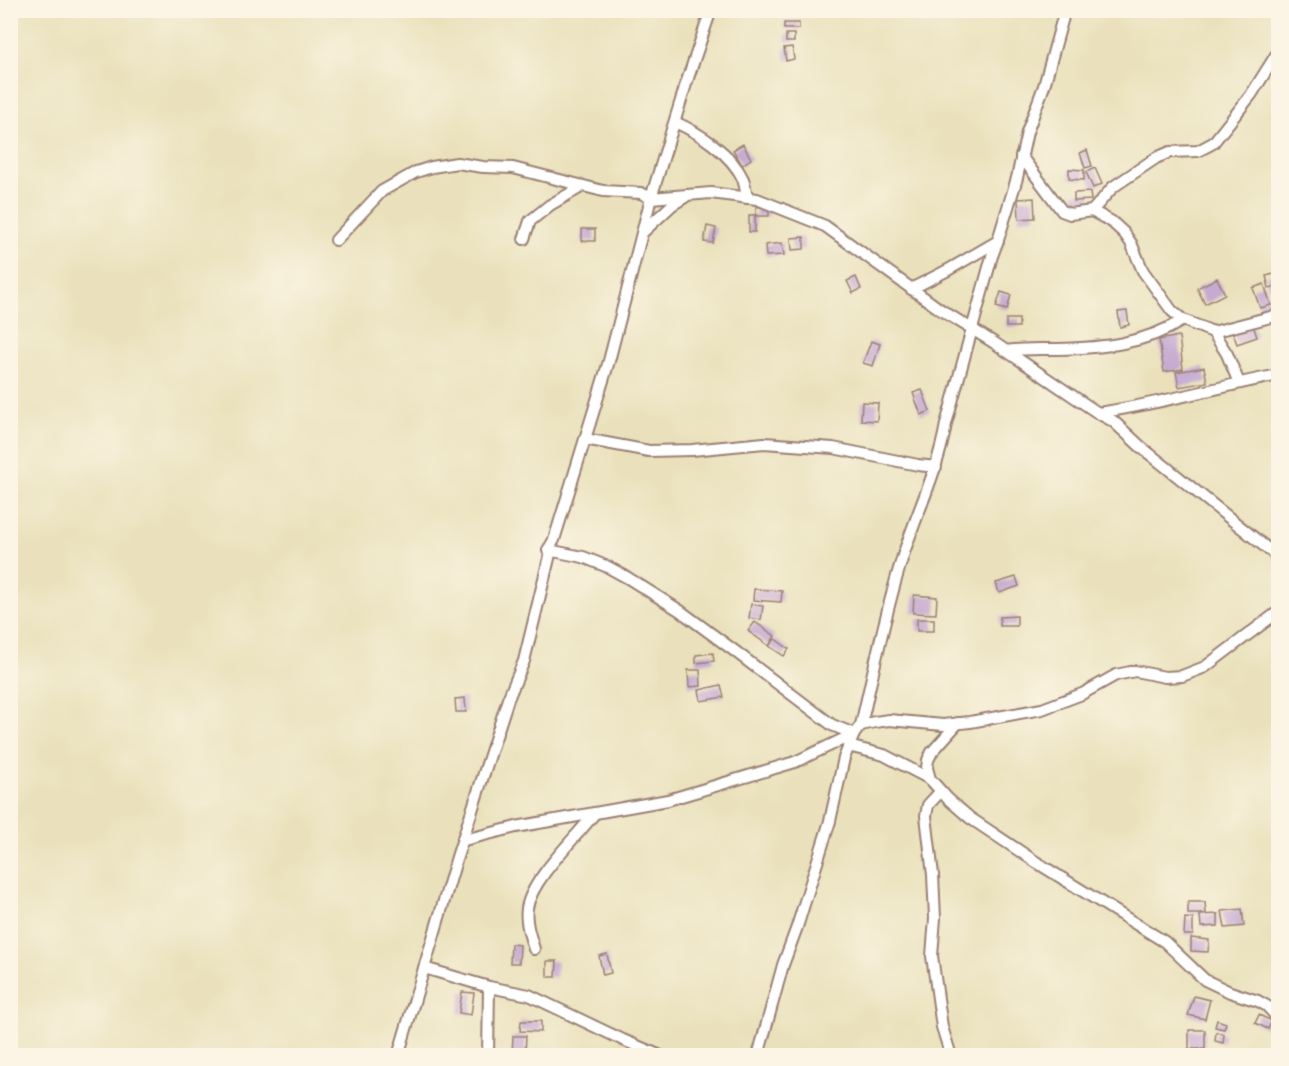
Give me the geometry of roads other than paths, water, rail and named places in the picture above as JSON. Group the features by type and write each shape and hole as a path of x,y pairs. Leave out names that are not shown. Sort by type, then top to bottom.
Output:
{"street":[{"path":"548,550 554,540 609,361 651,198 711,10"},
{"path":"758,1056 783,965 830,821 848,746 861,725 901,563 916,515 936,466 992,256 1017,178 1027,132 1044,86 1065,10"},
{"path":"1092,211 1113,187 1156,158 1170,152 1198,151 1213,143 1251,95 1278,52"},
{"path":"675,122 694,131 726,156 737,169 747,198"},
{"path":"1021,156 1062,211 1070,214 1092,211 1112,222 1124,233 1143,271 1172,311 1184,320 1214,332 1227,354 1239,383"},
{"path":"336,240 382,191 416,172 457,163 513,168 610,192 641,193 651,198 711,193 757,199 825,226 911,289 1113,421 1141,447 1278,557"},
{"path":"524,239 530,220 550,205 583,186"},
{"path":"644,231 672,205 689,196"},
{"path":"911,289 999,240"},
{"path":"1214,332 1278,315"},
{"path":"1006,351 1104,346 1134,342 1171,328 1184,320"},
{"path":"1098,413 1139,407 1278,375"},
{"path":"585,440 649,451 692,450 764,443 833,448 918,465 936,466"},
{"path":"548,550 583,557 628,578 679,610 832,725 854,735"},
{"path":"398,1056 508,699 524,662 552,550 548,550"},
{"path":"861,725 889,720 943,725 958,723 1042,710 1082,694 1116,675 1136,671 1165,677 1182,676 1205,667 1278,612"},
{"path":"958,723 932,752 928,760 927,768 930,779 940,792 970,818 1165,942 1205,980 1230,992 1258,1001 1278,1017"},
{"path":"464,840 516,827 668,800 795,762 854,735"},
{"path":"848,746 884,755 930,779"},
{"path":"940,792 928,805 926,816 935,918 932,956 942,1027 951,1056"},
{"path":"534,949 527,921 527,906 544,872 575,839 595,813"},
{"path":"424,968 489,987 529,994 661,1056"},
{"path":"488,1056 489,987"}]}
